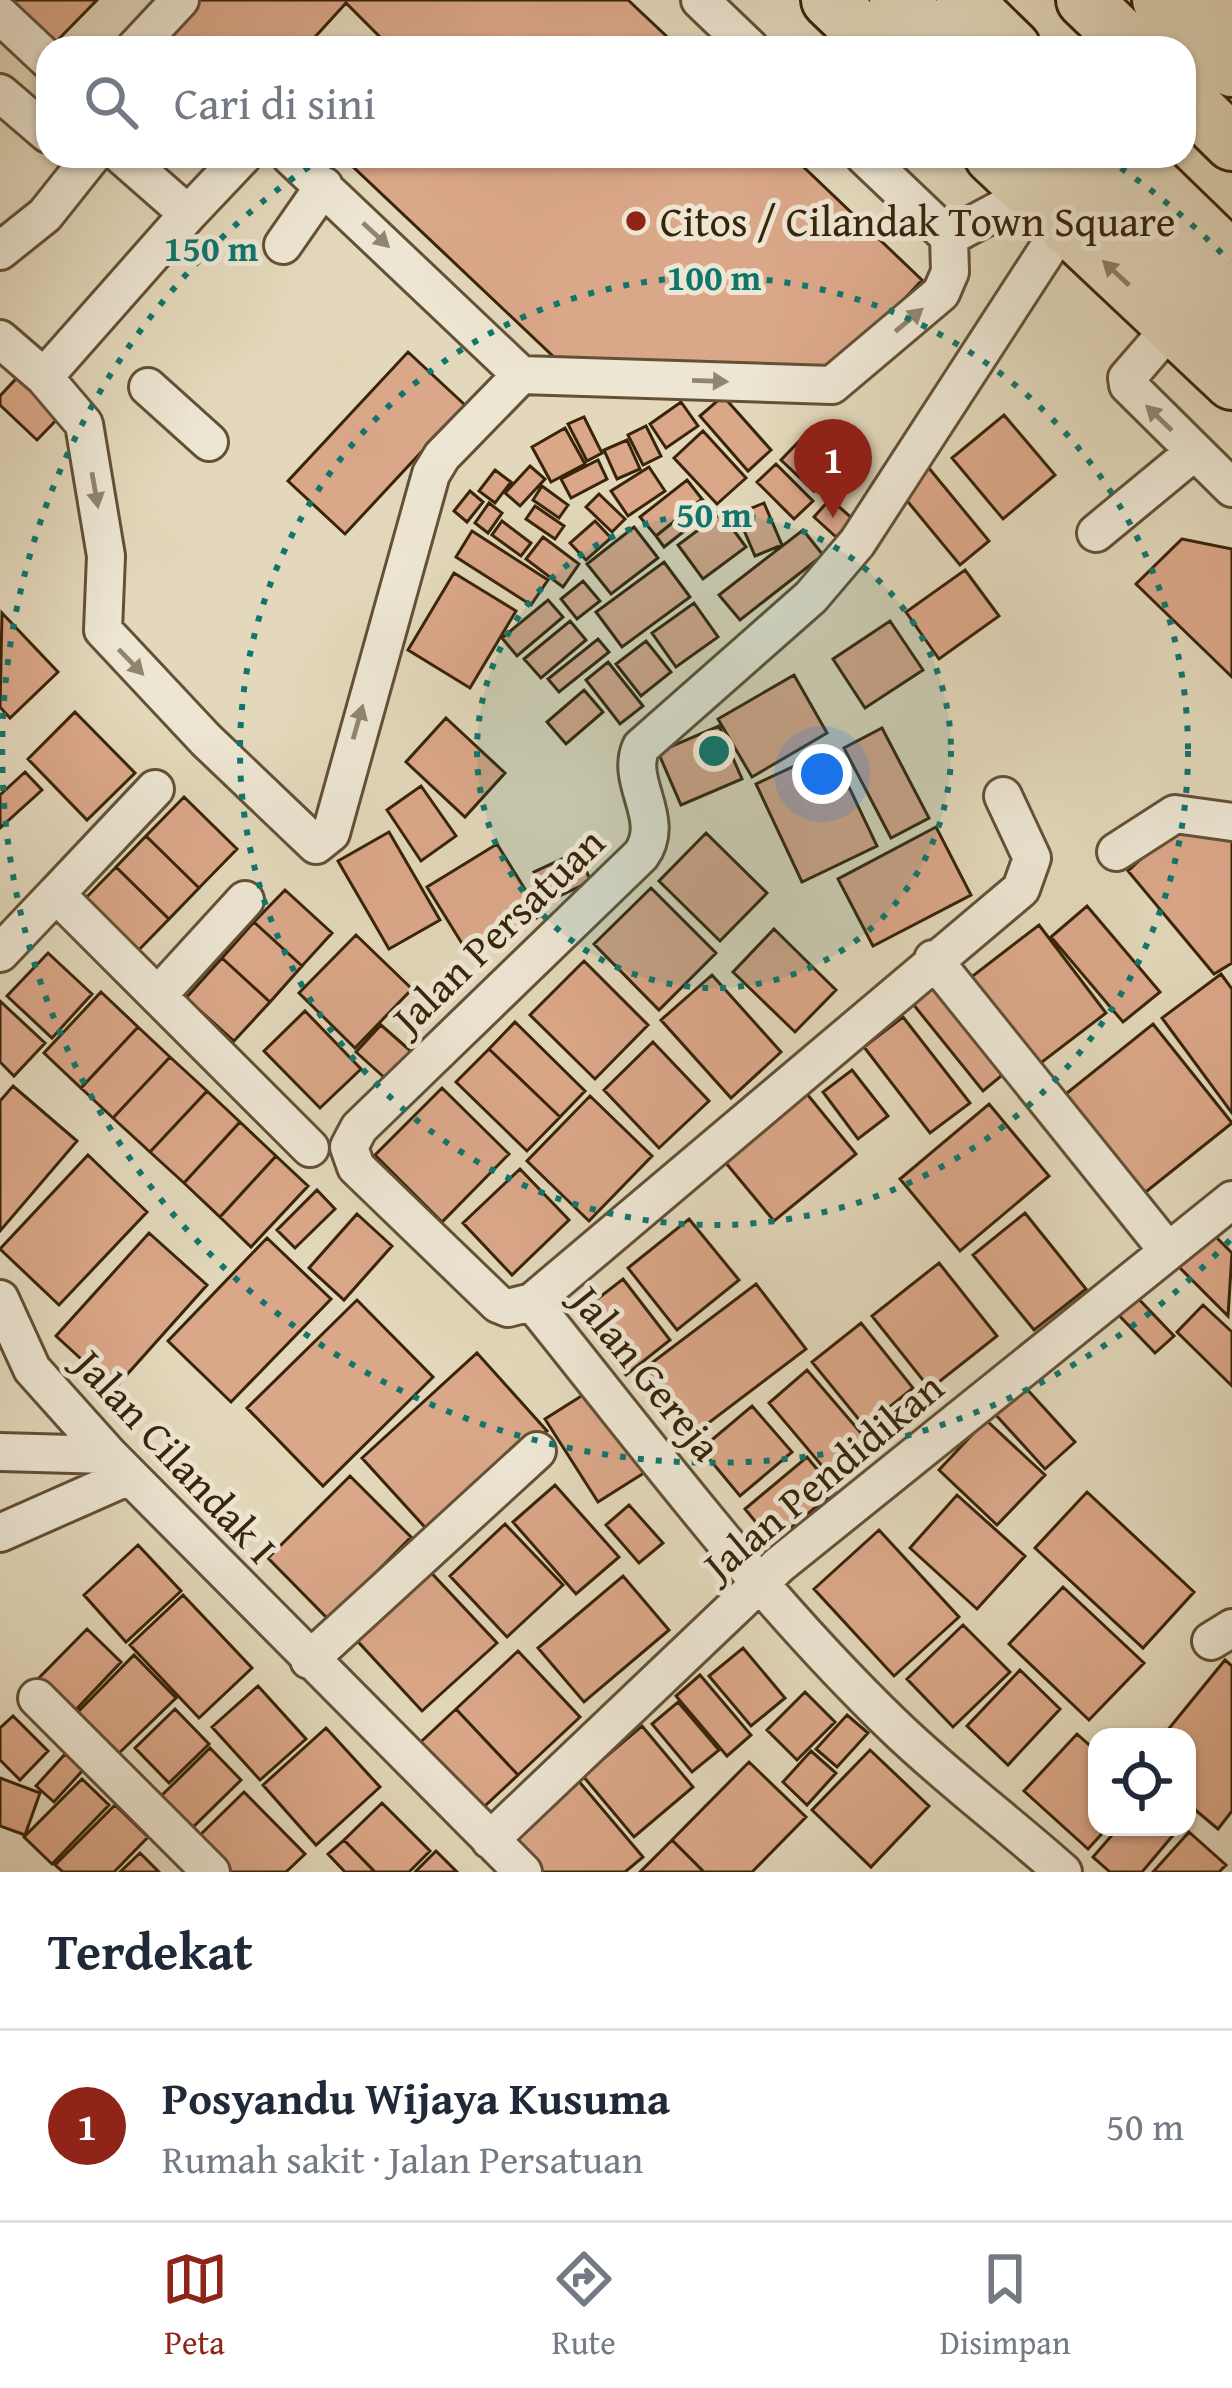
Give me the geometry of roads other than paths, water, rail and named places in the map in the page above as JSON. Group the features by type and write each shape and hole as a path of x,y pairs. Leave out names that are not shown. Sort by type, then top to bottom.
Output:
{"highway":[{"path":"829,0 866,36"},
{"path":"897,0 934,36"},
{"path":"964,0 1001,36"},
{"path":"1084,0 1122,36"},
{"path":"1160,0 1232,69"},
{"path":"1219,0 1232,14"},
{"path":"1196,108 1232,142"},
{"path":"1012,168 1051,191 1232,326"},
{"path":"1137,168 1232,260"},
{"path":"1051,191 1172,326 1232,382"}],"street":[{"path":"146,36 180,0"},
{"path":"700,0 738,36"},
{"path":"0,15 36,49"},
{"path":"0,93 36,124"},
{"path":"0,251 45,215 82,168"},
{"path":"145,168 188,214"},
{"path":"44,376 89,332 232,168"},
{"path":"304,168 521,375 832,385 941,293 950,272 950,237 877,168"},
{"path":"283,245 324,186"},
{"path":"950,237 1051,191"},
{"name":"Jalan Persatuan","path":"532,1302 508,1309 498,1304 356,1167 350,1137 641,855 652,833 636,762 641,747 811,597 857,543 1051,191"},
{"path":"1172,326 1127,378 1128,385 1232,488"},
{"path":"0,339 44,376 84,424 106,556 103,630 310,844 331,833 431,475 442,456 521,375"},
{"path":"148,387 209,442"},
{"path":"1096,533 1195,452"},
{"path":"0,953 155,789"},
{"name":"Jalan Gereja","path":"1003,796 1032,859 1021,889 532,1302 759,1584 898,1730 1063,1872"},
{"path":"1116,852 1174,814 1232,822"},
{"path":"56,895 310,1148"},
{"path":"160,994 245,900"},
{"path":"933,959 1168,1251"},
{"name":"Jalan Pendidikan","path":"490,1840 759,1584 1232,1200"},
{"name":"Jalan Cilandak I","path":"3,1312 32,1369 119,1466 523,1872"},
{"path":"309,1660 537,1451"},
{"path":"0,1452 119,1466"},
{"path":"0,1533 119,1466"},
{"path":"37,1698 211,1872"}],"place":[{"name":"Citos / Cilandak Town Square","path":"636,221"},
{"name":"Posyandu Wijaya Kusuma","path":"833,518"}]}
